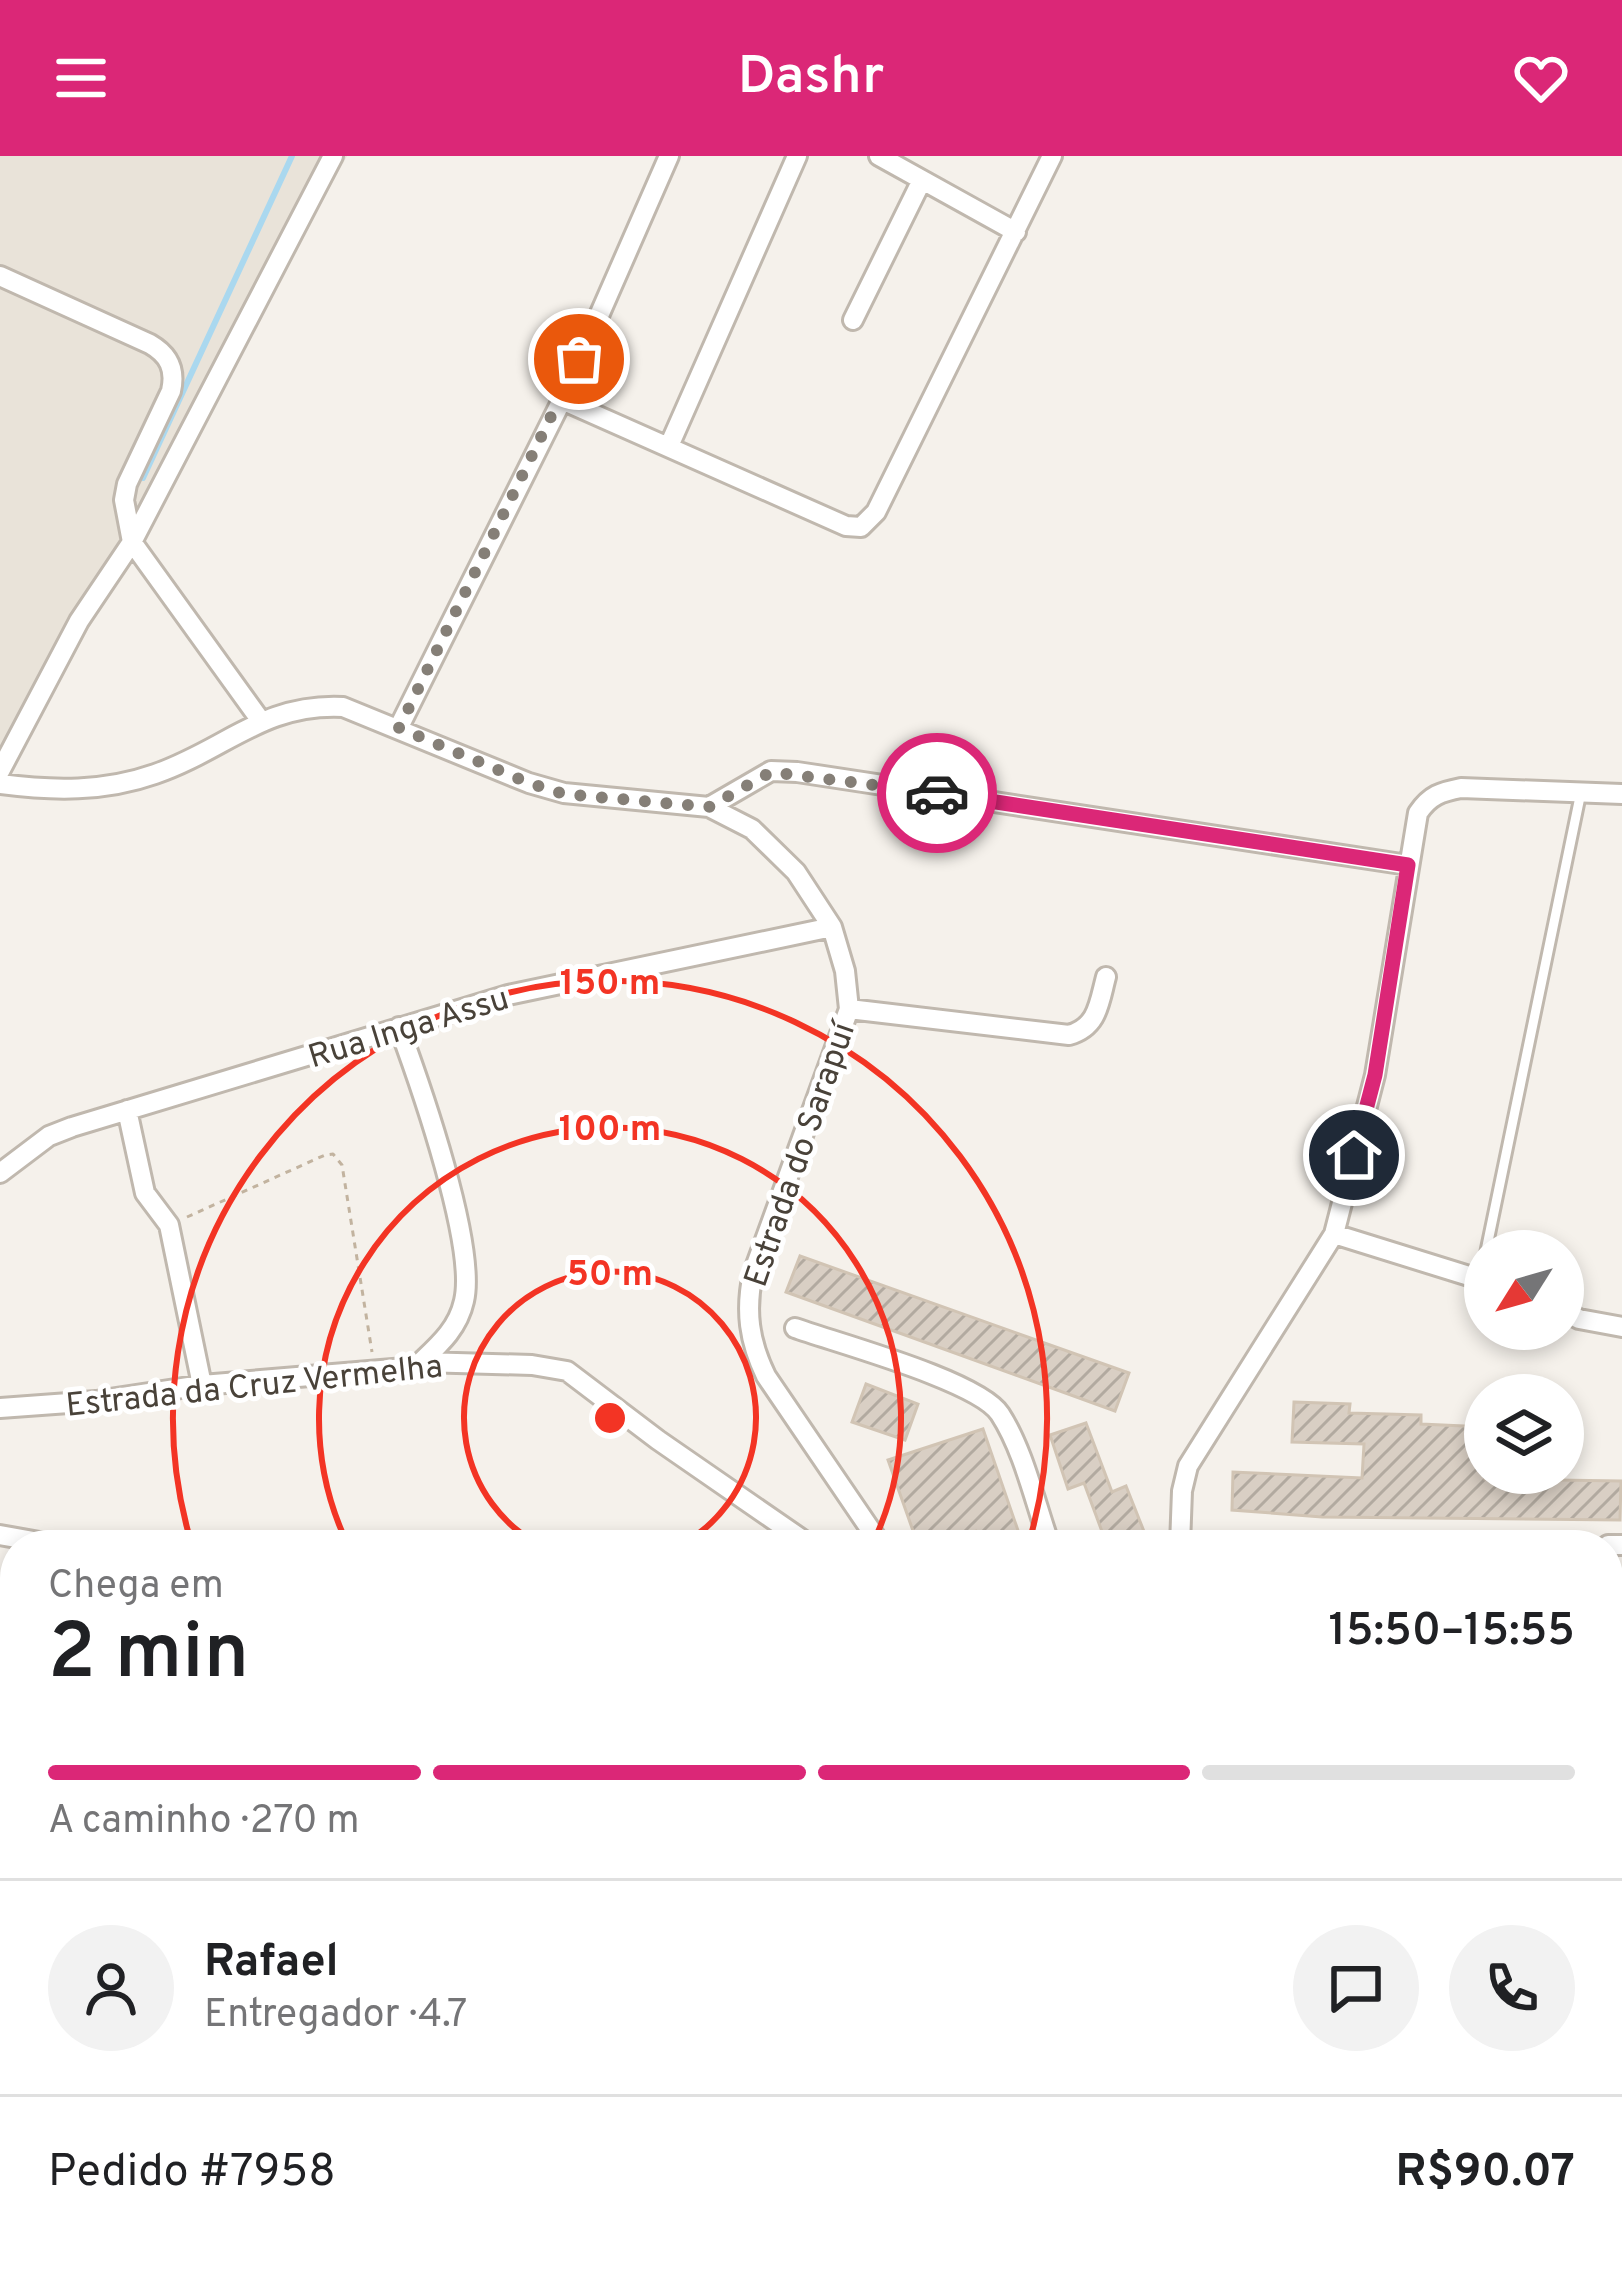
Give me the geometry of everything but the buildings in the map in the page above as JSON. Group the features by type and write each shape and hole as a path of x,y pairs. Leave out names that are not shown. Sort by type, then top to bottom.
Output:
{"street":[{"path":"0,771 79,621 132,542 333,156"},
{"path":"399,728 562,400 670,156"},
{"path":"669,446 797,156"},
{"path":"879,156 917,170 1016,232"},
{"path":"562,400 846,526 861,527 876,512 1052,156"},
{"path":"853,320 917,170"},
{"path":"0,275 150,344 167,358 174,376 171,391 127,484 124,500 132,542 261,722"},
{"name":"Estrada do Sarapuí","path":"0,784 73,790 115,784 157,774 261,722 312,705 343,706 509,776 564,794 709,807 752,829 796,872 832,927 845,971 849,1009 780,1195 747,1304 754,1352 871,1530"},
{"path":"709,807 771,772 797,772 1408,865"},
{"path":"1181,1530 1188,1466 1334,1234 1375,1075 1418,813 1440,792 1507,787 1622,794"},
{"name":"Rua Inga Assu","path":"0,1173 49,1136 399,1027 508,995 832,927"},
{"path":"849,1009 1069,1035 1095,1019 1106,977"},
{"path":"399,1027 428,1108 466,1280 457,1321 421,1362"},
{"path":"127,1110 145,1192 169,1226 202,1384"},
{"path":"1334,1234 1464,1274"},
{"path":"1584,1320 1622,1327"},
{"path":"795,1328 952,1383 992,1403 1008,1429 1044,1530"},
{"name":"Estrada da Cruz Vermelha","path":"0,1408 202,1384 375,1371 421,1362 532,1365 567,1371 791,1530"}],"lane":[{"path":"1491,1230 1581,792"}],"path":[{"path":"169,1226 334,1154 342,1166 375,1371"}],"shaded area":[{"path":"0,156 347,156 8,776 0,774"}],"waterway":[{"path":"143,478 292,156"}],"way so far":[{"path":"579,359 399,728 564,794 709,807 771,772 937,793"}],"route":[{"path":"937,793 1408,865 1375,1075 1354,1155"}]}
